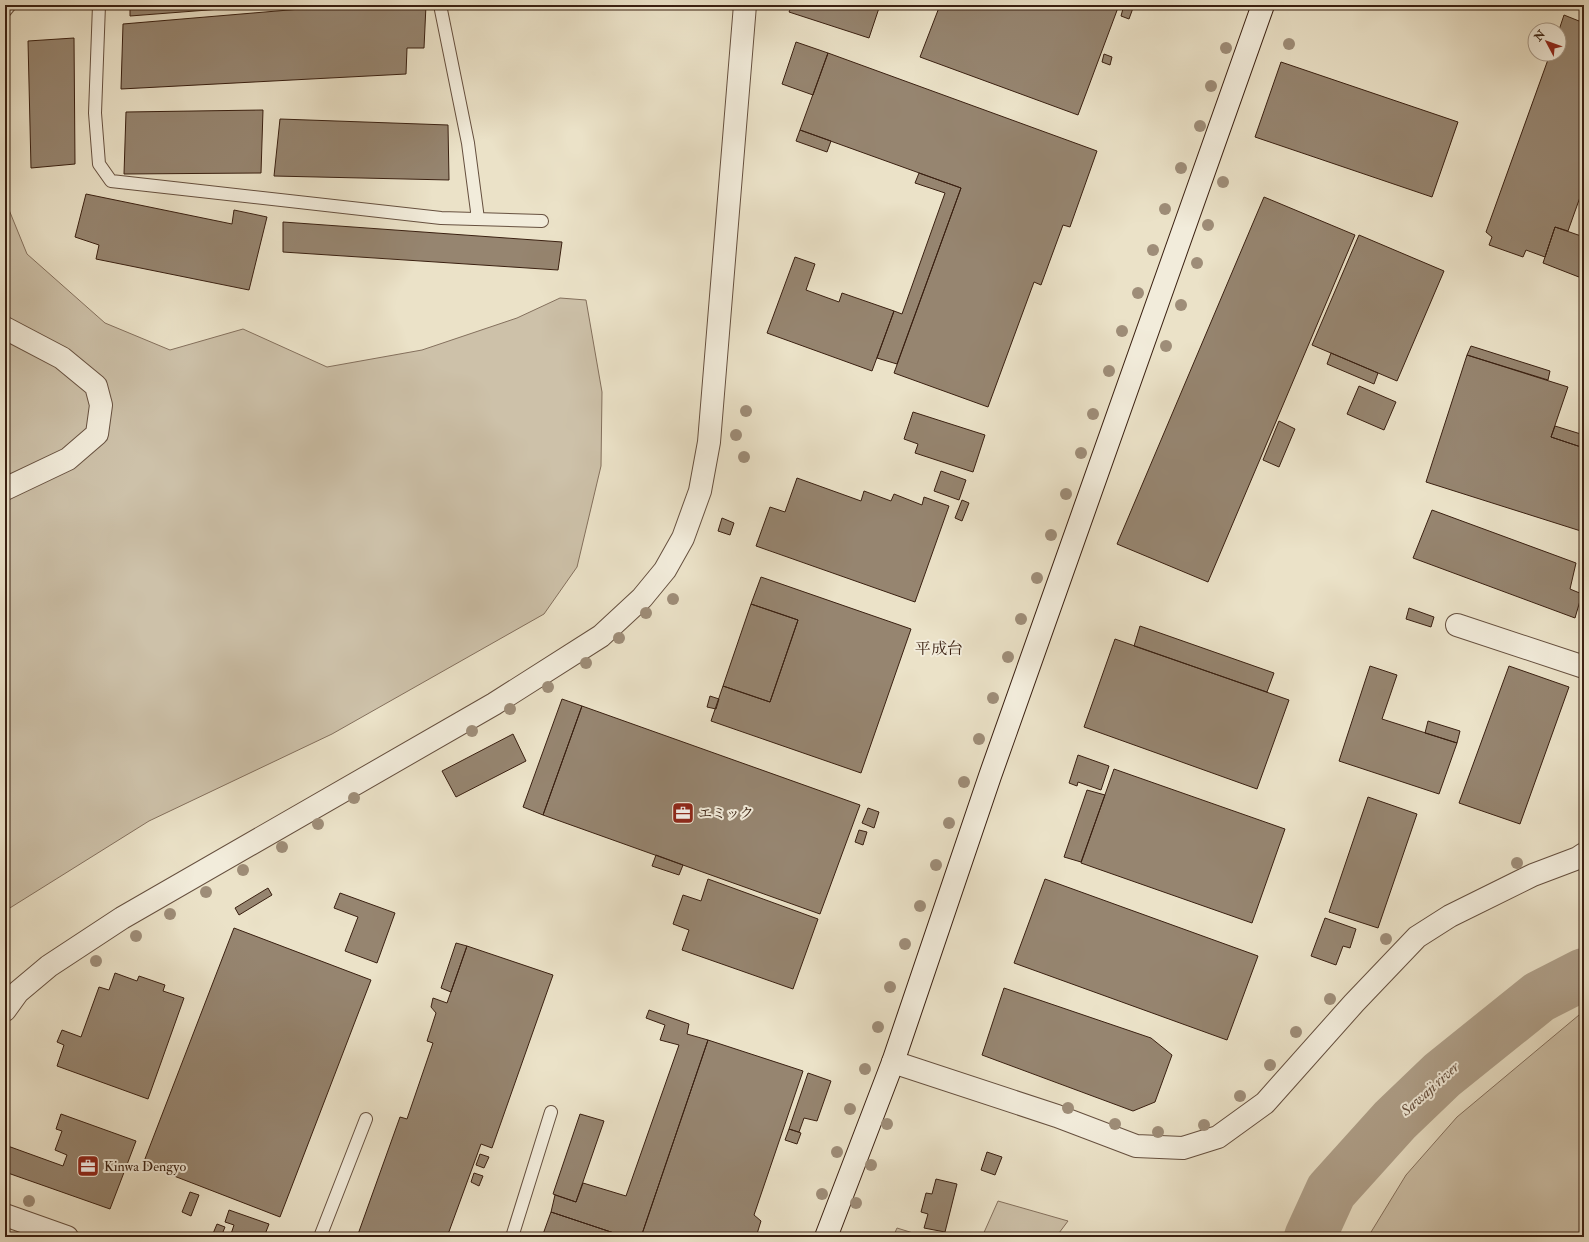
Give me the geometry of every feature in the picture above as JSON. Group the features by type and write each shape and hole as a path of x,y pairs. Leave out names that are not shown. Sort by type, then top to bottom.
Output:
{"street":[{"path":"5,1010 18,992 49,966 122,918 494,704 601,636 642,598 665,570 683,538 700,491 709,442 744,5"},
{"path":"826,1237 893,1062 993,769 1263,5"},
{"path":"5,328 62,358 96,386 101,405 97,434 68,459 5,488"},
{"path":"1457,625 1584,667"},
{"path":"893,1062 1057,1116 1136,1146 1183,1148 1218,1138 1265,1103 1354,1003 1417,937 1450,916 1533,874 1578,858 1584,854"},
{"path":"5,1215 67,1237"}],"lane":[{"path":"5,11 10,5"},
{"path":"99,5 95,113 99,164 111,181 441,218 542,220"},
{"path":"440,5 468,143 478,219"},
{"path":"512,1237 551,1112"},
{"path":"320,1237 366,1119"}],"shaded area":[{"path":"5,200 27,254 105,323 170,350 243,329 327,367 422,350 517,318 560,298 586,300 602,392 601,466 577,567 544,614 332,734 149,821 5,911"},
{"path":"1584,1014 1584,1237 1368,1237 1406,1175 1457,1117 1579,1015"},
{"path":"998,1201 1068,1221 1056,1237 982,1237"},
{"path":"897,1228 926,1237 893,1237"}],"building":[{"path":"130,5 273,5 130,16"},
{"path":"348,5 426,5 424,48 407,48 406,74 121,89 123,24"},
{"path":"792,5 880,5 869,38 789,12"},
{"path":"940,5 1119,5 1078,115 920,57"},
{"path":"1124,5 1133,8 1129,19 1121,16"},
{"path":"1584,7 1584,186 1568,231 1555,227 1545,257 1526,250 1523,257 1489,245 1492,237 1486,232 1547,62 1567,62 1567,22 1562,22 1564,15 1579,21"},
{"path":"74,38 75,164 31,168 28,41"},
{"path":"796,42 828,53 813,95 782,84"},
{"path":"828,53 1097,151 1070,227 1063,225 1041,285 1034,282 988,407 894,373 961,188 800,130"},
{"path":"1104,54 1112,57 1110,65 1102,62"},
{"path":"1281,62 1458,122 1432,197 1255,137"},
{"path":"263,110 261,173 124,174 126,112"},
{"path":"280,119 448,125 449,180 274,176"},
{"path":"800,130 831,141 827,152 796,141"},
{"path":"919,173 961,188 897,364 877,358 894,311 902,314 945,193 915,183"},
{"path":"86,194 232,224 234,210 267,217 249,290 96,259 99,245 75,237"},
{"path":"1264,197 1355,235 1208,582 1117,544"},
{"path":"283,222 562,242 558,270 283,252"},
{"path":"1555,227 1584,237 1584,279 1543,263"},
{"path":"1359,235 1444,271 1397,381 1312,345"},
{"path":"795,257 815,264 806,290 839,302 842,293 894,311 872,371 767,333"},
{"path":"1471,346 1550,371 1548,380 1467,355"},
{"path":"1331,353 1378,373 1374,384 1327,364"},
{"path":"1467,355 1568,387 1551,437 1584,448 1584,532 1426,482"},
{"path":"1359,386 1396,402 1384,430 1347,414"},
{"path":"913,412 985,435 973,472 915,453 918,444 904,439"},
{"path":"1279,421 1295,429 1279,467 1263,460"},
{"path":"1555,426 1584,435 1584,448 1551,437"},
{"path":"941,471 966,480 959,500 934,491"},
{"path":"797,478 861,501 864,491 891,501 894,494 922,505 924,497 949,506 915,602 756,546 770,507 785,512"},
{"path":"962,500 969,503 962,521 955,518"},
{"path":"1432,510 1576,563 1570,589 1582,594 1575,618 1413,558"},
{"path":"722,518 734,523 730,535 718,531"},
{"path":"761,577 911,629 861,773 711,721 723,686 770,702 798,620 751,604"},
{"path":"751,604 798,620 770,702 723,686"},
{"path":"1409,608 1434,617 1431,627 1406,619"},
{"path":"1140,626 1274,673 1267,692 1134,646"},
{"path":"1115,639 1289,700 1257,789 1084,727"},
{"path":"1370,666 1397,675 1382,719 1457,743 1439,794 1339,761"},
{"path":"1509,666 1569,687 1520,824 1459,803"},
{"path":"710,696 719,699 716,709 707,707"},
{"path":"562,699 582,706 543,815 523,807"},
{"path":"582,706 860,805 820,914 543,815"},
{"path":"1428,721 1460,731 1457,743 1425,733"},
{"path":"513,734 526,761 456,797 442,771"},
{"path":"1078,755 1109,766 1101,790 1078,782 1077,786 1069,783"},
{"path":"1114,769 1285,829 1252,923 1081,863"},
{"path":"1087,790 1105,795 1081,862 1064,857"},
{"path":"1368,797 1417,814 1378,928 1329,912"},
{"path":"868,808 879,812 874,828 862,823"},
{"path":"859,830 867,832 863,845 855,842"},
{"path":"656,855 683,865 679,875 652,866"},
{"path":"708,879 818,919 793,989 682,950 689,930 673,924 683,895 701,901"},
{"path":"1045,879 1258,956 1227,1040 1014,963"},
{"path":"268,888 272,895 239,915 235,908"},
{"path":"340,893 395,913 377,963 345,951 358,917 334,908"},
{"path":"1325,918 1356,929 1350,948 1343,946 1336,965 1311,956"},
{"path":"234,928 371,980 280,1217 143,1164"},
{"path":"456,943 467,946 451,992 441,988"},
{"path":"467,946 553,975 492,1148 481,1144 447,1237 357,1237 400,1117 407,1119 433,1043 427,1041 436,1013 431,1007 433,998 447,1003"},
{"path":"115,973 137,981 139,976 165,985 163,991 184,998 148,1099 57,1066 64,1045 57,1042 62,1030 81,1037 99,987 109,990"},
{"path":"1004,988 1151,1038 1172,1055 1155,1102 1133,1111 982,1055"},
{"path":"649,1010 689,1024 687,1034 708,1040 641,1237 626,1237 551,1212 555,1195 576,1202 583,1183 626,1196 679,1045 660,1040 665,1025 646,1018"},
{"path":"708,1040 803,1071 754,1215 761,1221 756,1237 641,1237"},
{"path":"808,1073 831,1081 817,1121 804,1118 799,1132 789,1129"},
{"path":"61,1114 136,1141 110,1209 5,1172 5,1145 63,1166 67,1155 55,1150 62,1131 56,1129"},
{"path":"580,1114 604,1121 576,1202 553,1194"},
{"path":"789,1129 801,1133 797,1144 785,1140"},
{"path":"987,1152 1002,1157 995,1175 981,1170"},
{"path":"480,1154 489,1157 484,1168 476,1165"},
{"path":"474,1173 483,1176 479,1186 471,1182"},
{"path":"936,1179 957,1184 945,1232 924,1228 928,1214 921,1212 926,1193 932,1194"},
{"path":"190,1192 199,1195 191,1216 182,1212"},
{"path":"229,1210 269,1224 264,1237 230,1237 234,1225 225,1222"},
{"path":"551,1212 626,1237 542,1237"},
{"path":"217,1224 225,1227 221,1237 212,1236"}],"waterway":[{"name":"Sawaji river","path":"1310,1237 1331,1191 1395,1120 1442,1075 1539,997 1584,974"}],"place":[{"name":"エミック","path":"683,813"},
{"name":"Kinwa Dengyo","path":"88,1166"}],"district":[{"name":"平成台","path":"939,649"}]}
